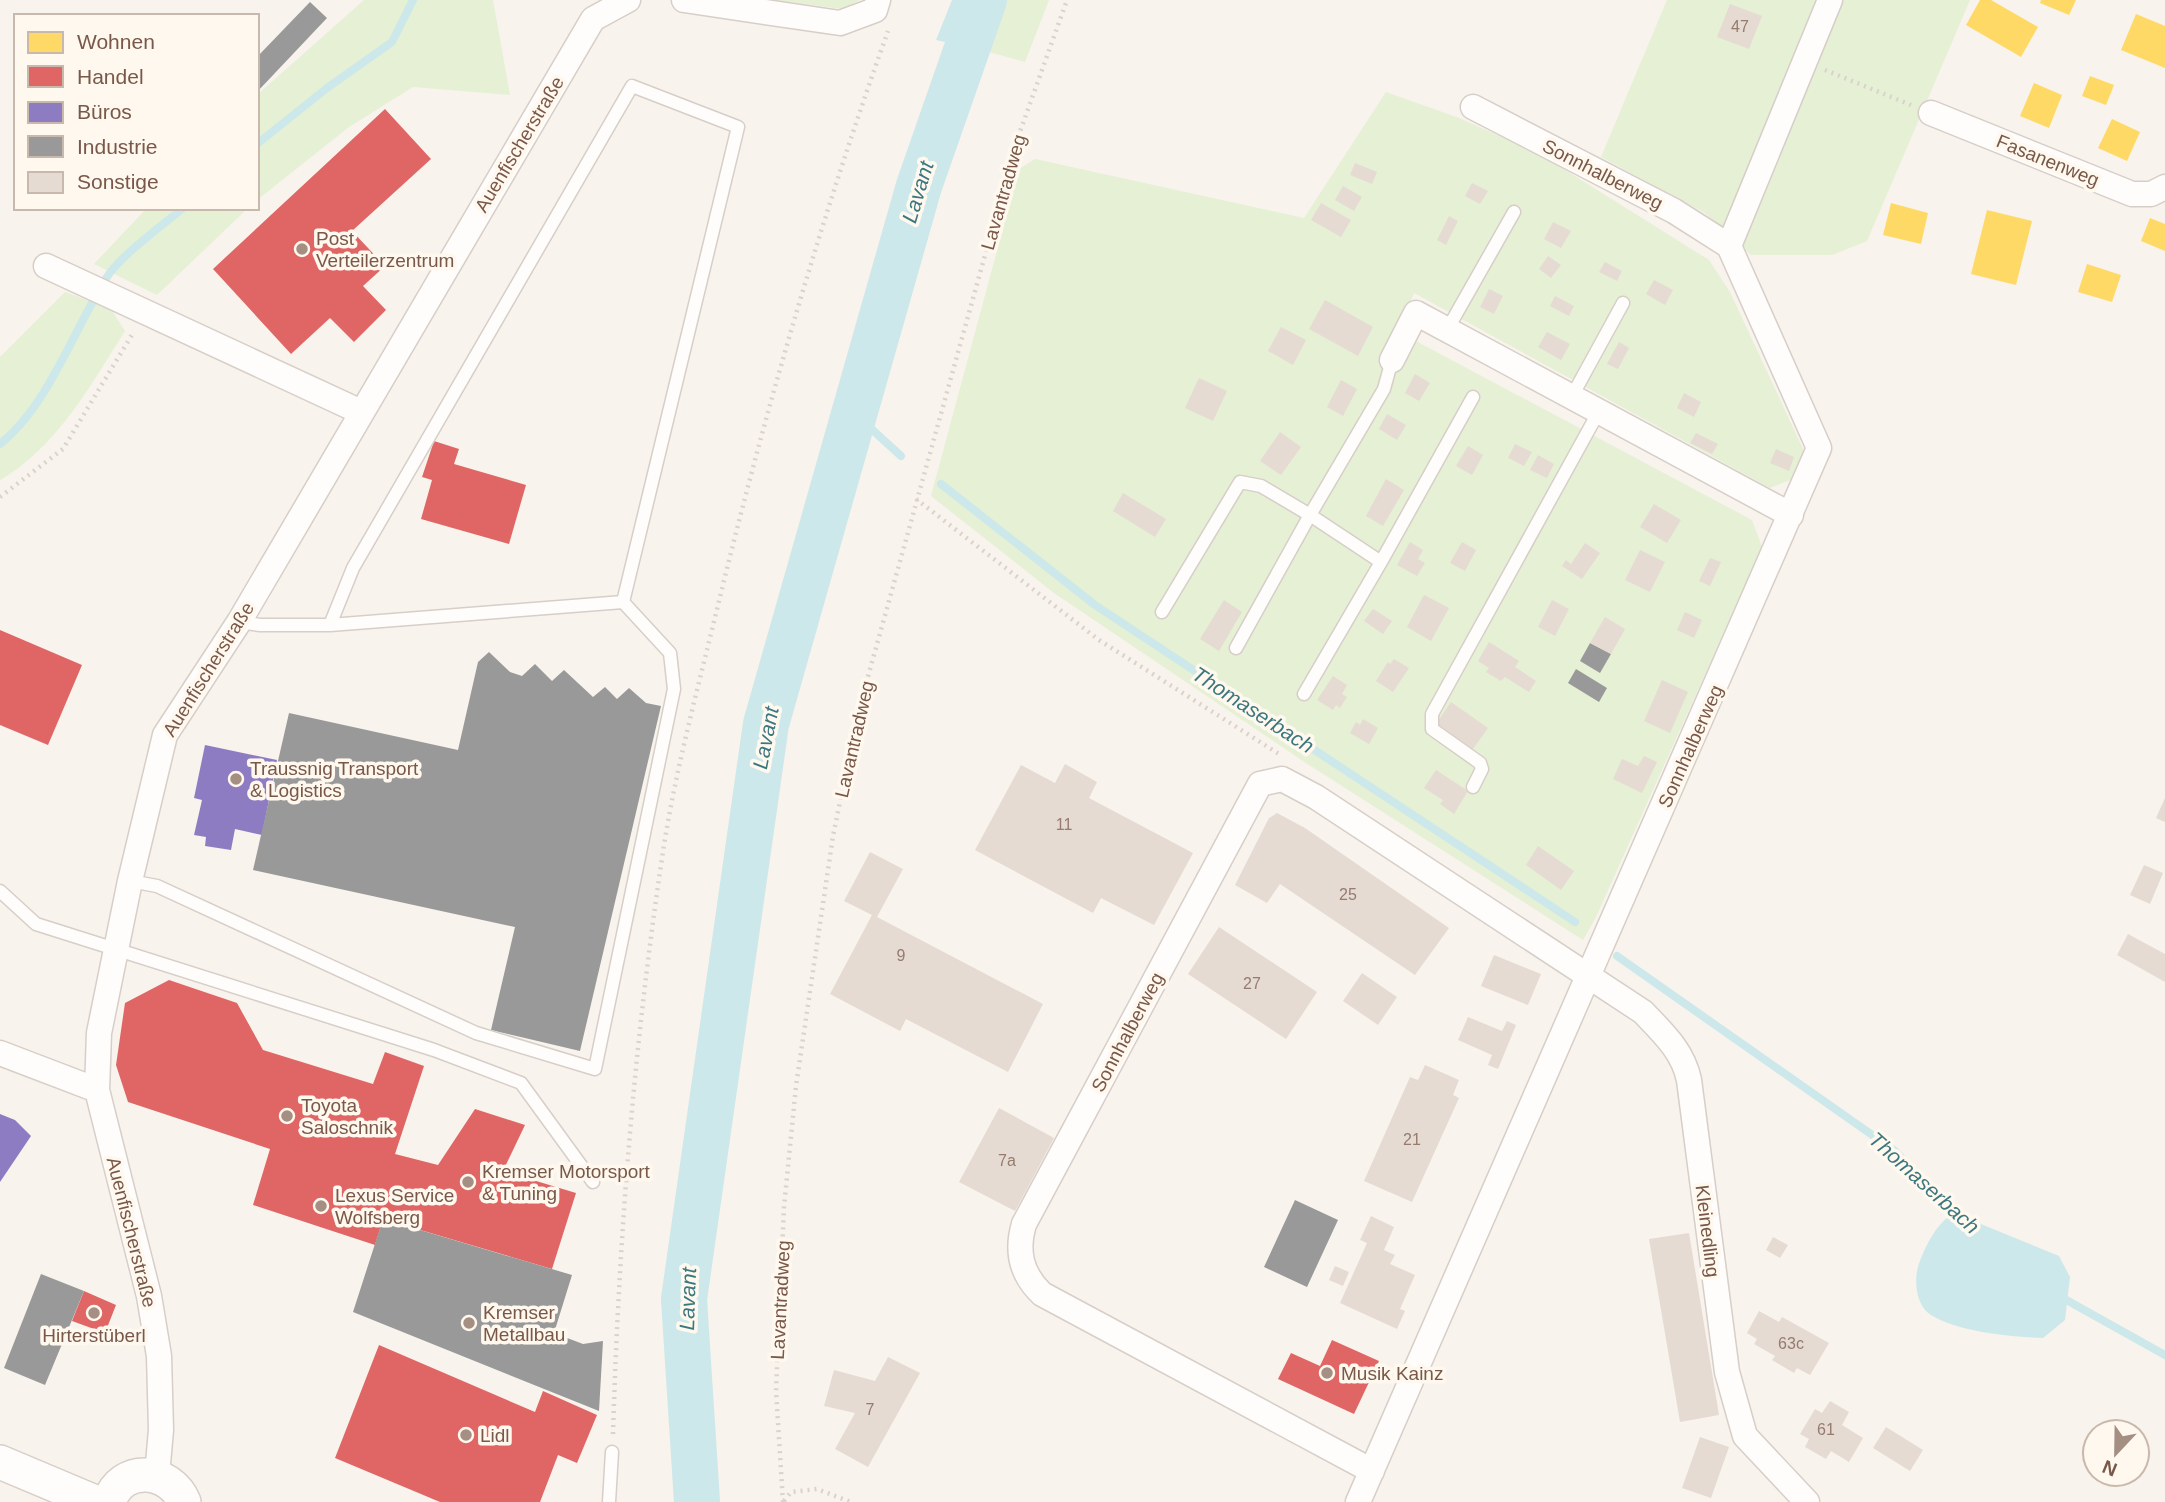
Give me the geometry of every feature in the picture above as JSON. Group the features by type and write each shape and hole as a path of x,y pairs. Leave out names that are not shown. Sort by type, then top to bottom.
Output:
{"main road":[{"path":"0,1462 95,1502"},
{"path":"109,1502 119,1484 131,1477 157,1475 177,1489 184,1502"}],"street":[{"name":"Auenfischerstraße","path":"157,1475 161,1430 159,1356 149,1296 97,1090 99,1033 130,881 164,735 239,622 593,19 628,0"},
{"path":"684,0 840,23 875,10 878,0"},
{"path":"1729,246 1830,0"},
{"name":"Sonnhalberweg","path":"1359,1502 1819,448 1729,246 1674,211 1474,107"},
{"name":"Fasanenweg","path":"1931,113 2132,194 2151,194 2165,187"},
{"path":"46,266 361,412"},
{"path":"1392,360 1416,313 1598,414 1791,515"},
{"name":"Sonnhalberweg","path":"1372,1471 1042,1294 1031,1284 1023,1269 1018,1243 1024,1224 1260,784 1282,779 1316,797 1590,977"},
{"name":"Kleinedling","path":"1590,977 1643,1012 1685,1062 1727,1372 1745,1436 1807,1502"},
{"path":"0,1053 97,1090"}],"lane":[{"path":"330,625 353,568 632,86 738,127 623,602"},
{"path":"1447,330 1514,212"},
{"path":"1571,398 1623,303"},
{"path":"1236,648 1384,389 1392,360"},
{"path":"1304,694 1473,397"},
{"path":"1473,787 1482,769 1480,763 1432,729 1432,713 1598,414"},
{"path":"1162,612 1240,482 1261,486 1381,562"},
{"path":"239,622 260,625 330,625 623,602"},
{"path":"130,881 157,887 476,1034 596,1069 674,689 670,653 623,602"},
{"path":"0,891 36,924 434,1050 521,1083 593,1182"},
{"path":"609,1502 612,1452"}],"path":[{"name":"Lavantradweg","path":"783,1502 776,1391 784,1208 797,1073 833,836 859,709 916,499 1017,140 1067,0"},
{"path":"612,1452 618,1276 631,1096 665,841 747,486 803,293 891,21"},
{"path":"1805,61 1931,113"},
{"path":"0,497 63,449 146,312"},
{"path":"916,499 1099,640 1284,758"},
{"path":"783,1502 791,1492 817,1489 851,1502"}],"green space":[{"path":"364,0 493,0 510,95 413,87 349,127 259,198 259,93"},
{"path":"775,0 860,0 843,9"},
{"path":"1000,0 1049,0 1025,62 982,50"},
{"path":"1667,0 1970,0 1867,241 1832,255 1751,255 1705,213 1601,157"},
{"path":"1386,92 1459,118 1538,153 1709,260 1730,292 1804,451 1793,479 1770,488 1414,293 1399,332 1752,520 1762,547 1596,917 1583,940 1306,763 1054,593 931,496 1019,169 1035,159 1304,218"},
{"path":"145,210 246,210 157,295 94,264"},
{"path":"65,292 111,309 125,331 71,414 38,451 0,480 0,357"}],"water":[{"path":"952,0 1000,0 982,50 936,40"},
{"path":"1954,1213 2059,1256 2070,1277 2065,1320 2043,1338 2001,1335 1970,1329 1931,1315 1919,1298 1916,1282 1918,1268 1933,1234 1942,1222"}],"building: Wohnen":[{"path":"1980,0 1991,0 2038,27 2021,57 1966,25"},
{"path":"2041,0 2076,0 2069,15 2040,3"},
{"path":"2136,14 2165,26 2165,68 2121,50"},
{"path":"2090,76 2114,85 2106,105 2082,96"},
{"path":"2034,83 2062,95 2049,128 2020,116"},
{"path":"2112,119 2140,132 2127,161 2098,148"},
{"path":"1891,203 1928,213 1921,244 1883,235"},
{"path":"1987,210 2032,221 2016,285 1971,274"},
{"path":"2150,218 2165,224 2165,251 2141,241"},
{"path":"2087,264 2121,275 2112,302 2078,292"}],"building: Handel":[{"name":"Post Verteilerzentrum","path":"385,109 431,159 352,231 385,266 363,286 386,310 354,342 330,318 291,354 213,269"},
{"path":"434,441 459,449 454,464 526,485 509,544 421,519 432,480 422,477"},
{"path":"0,630 82,665 48,745 0,725"},
{"name":"Toyota Saloschnik","path":"169,980 237,1003 263,1050 373,1084 385,1052 424,1066 395,1154 438,1165 475,1109 525,1125 503,1171 576,1193 552,1269 383,1219 375,1245 253,1205 270,1149 128,1102 116,1065 125,1003"},
{"name":"Hirterstüberl","path":"84,1291 116,1305 105,1333 72,1321"},
{"name":"Musik Kainz","path":"1332,1340 1379,1361 1354,1414 1278,1379 1291,1353 1320,1366"},
{"name":"Lidl","path":"379,1345 535,1412 543,1391 597,1415 577,1463 558,1455 540,1502 440,1502 335,1458"}],"building: Büros":[{"name":"Traussnig Transport & Logistics","path":"205,745 277,760 262,835 235,829 231,850 205,846 206,837 194,835 202,800 194,798"},
{"path":"0,1114 15,1120 31,1136 0,1182"}],"building: Industrie":[{"path":"310,2 327,18 259,90 259,55"},
{"path":"1590,643 1611,654 1600,673 1580,661"},
{"path":"489,652 510,672 522,676 535,664 552,681 564,670 593,697 605,687 617,699 629,688 646,703 661,706 580,1051 491,1030 515,927 253,870 289,713 458,750 478,662"},
{"path":"1576,669 1607,688 1599,702 1568,683"},
{"path":"1295,1200 1338,1220 1307,1287 1264,1267"},
{"name":"Kremser Metallbau","path":"383,1219 572,1275 554,1333 583,1344 603,1341 599,1411 353,1312"},
{"path":"41,1274 84,1291 45,1385 4,1368"}],"building: Sonstige":[{"path":"1730,4 1762,16 1749,49 1717,37"},
{"path":"1355,163 1377,172 1372,184 1350,175"},
{"path":"1472,183 1488,191 1480,204 1465,196"},
{"path":"1343,186 1362,197 1354,211 1335,200"},
{"path":"1321,203 1351,220 1341,237 1311,220"},
{"path":"1449,216 1458,221 1446,245 1437,240"},
{"path":"1553,222 1571,231 1561,248 1544,239"},
{"path":"1548,256 1561,265 1551,278 1539,269"},
{"path":"1605,262 1622,271 1617,281 1599,272"},
{"path":"1654,280 1673,290 1665,305 1646,294"},
{"path":"1489,289 1503,296 1494,314 1480,307"},
{"path":"1555,296 1574,306 1569,316 1550,306"},
{"path":"1325,300 1373,327 1358,356 1309,329"},
{"path":"1281,327 1306,340 1293,365 1268,351"},
{"path":"1547,332 1570,344 1561,360 1538,347"},
{"path":"1619,342 1629,348 1618,369 1607,364"},
{"path":"1415,374 1430,383 1419,401 1405,393"},
{"path":"1199,378 1227,391 1213,421 1185,408"},
{"path":"1341,380 1357,389 1343,416 1327,407"},
{"path":"1684,393 1701,402 1694,417 1677,408"},
{"path":"1387,414 1406,425 1397,440 1379,429"},
{"path":"1280,432 1301,447 1281,475 1260,461"},
{"path":"1696,433 1718,444 1712,454 1690,443"},
{"path":"1515,444 1532,452 1524,466 1508,458"},
{"path":"1468,446 1483,455 1472,475 1456,466"},
{"path":"1776,449 1794,457 1789,471 1770,463"},
{"path":"1538,455 1554,464 1547,478 1530,470"},
{"path":"1386,479 1404,490 1383,526 1366,516"},
{"path":"1123,493 1166,519 1155,537 1113,511"},
{"path":"1654,504 1681,520 1667,543 1640,527"},
{"path":"1410,542 1423,550 1418,559 1425,563 1417,576 1397,565"},
{"path":"1462,542 1476,550 1465,571 1450,563"},
{"path":"1585,543 1600,553 1582,579 1562,566 1566,560 1571,564"},
{"path":"1640,550 1665,562 1650,592 1625,580"},
{"path":"1710,558 1721,562 1710,586 1699,581"},
{"path":"1424,595 1449,608 1431,641 1407,627"},
{"path":"1224,600 1242,612 1219,651 1200,639"},
{"path":"1552,600 1569,609 1555,636 1538,627"},
{"path":"1373,609 1392,621 1383,634 1364,621"},
{"path":"1685,612 1702,620 1694,638 1677,630"},
{"path":"1605,617 1625,629 1611,654 1590,643"},
{"path":"1489,642 1519,661 1515,667 1536,681 1529,692 1505,677 1501,681 1486,672 1489,668 1478,661"},
{"path":"1394,659 1409,668 1393,692 1376,681 1388,662 1390,664"},
{"path":"1333,676 1347,685 1342,694 1347,697 1340,708 1336,705 1333,710 1317,700"},
{"path":"1662,680 1688,692 1670,733 1644,721"},
{"path":"1451,702 1488,728 1473,749 1436,724"},
{"path":"1363,719 1378,728 1369,744 1350,733 1356,722 1360,725"},
{"path":"1644,756 1657,762 1642,793 1613,779 1622,759 1638,766"},
{"path":"1065,764 1097,782 1089,798 1193,853 1154,925 1101,898 1093,913 975,850 1021,765 1055,783"},
{"path":"1436,770 1468,791 1454,814 1440,804 1443,800 1424,788"},
{"path":"2165,798 2165,822 2156,818"},
{"path":"1277,813 1305,828 1449,928 1415,975 1280,884 1267,903 1235,885 1269,818"},
{"path":"1538,846 1574,871 1561,890 1526,865"},
{"path":"870,852 903,869 877,917 1043,1004 1008,1072 906,1019 900,1031 830,994 872,915 844,901"},
{"path":"2144,865 2163,873 2150,904 2130,895"},
{"path":"1219,927 1317,992 1286,1039 1188,974"},
{"path":"2128,934 2165,954 2165,982 2117,955"},
{"path":"1494,955 1541,974 1528,1005 1481,986"},
{"path":"1362,973 1397,997 1378,1025 1343,1001"},
{"path":"1468,1017 1502,1031 1507,1021 1516,1025 1498,1069 1488,1065 1492,1055 1458,1040"},
{"path":"1425,1065 1459,1080 1453,1095 1459,1098 1412,1202 1364,1181 1410,1077 1418,1080"},
{"path":"999,1108 1054,1138 1015,1211 959,1182"},
{"path":"1371,1216 1394,1227 1384,1250 1395,1255 1390,1264 1415,1275 1400,1309 1405,1311 1397,1329 1340,1303 1367,1243 1360,1240"},
{"path":"1689,1233 1719,1415 1680,1422 1649,1239"},
{"path":"1773,1237 1788,1245 1780,1258 1766,1250"},
{"path":"1335,1266 1349,1272 1343,1286 1329,1280"},
{"path":"1759,1311 1779,1322 1782,1317 1829,1343 1810,1375 1797,1368 1794,1373 1772,1360 1775,1356 1754,1344 1757,1339 1747,1333"},
{"path":"888,1357 920,1373 868,1467 835,1449 855,1413 824,1406 834,1370 875,1381"},
{"path":"1830,1401 1849,1412 1842,1425 1863,1438 1849,1462 1831,1451 1826,1459 1805,1447 1809,1439 1800,1434 1815,1409 1822,1413"},
{"path":"1886,1427 1923,1450 1910,1471 1873,1448"},
{"path":"1700,1437 1729,1447 1711,1498 1682,1488"}],"waterway":[{"path":"259,142 327,88 392,42 413,0"},
{"name":"Lavant","path":"697,1502 684,1299 766,724 919,186 984,0"},
{"path":"0,444 17,428 46,388 113,269 181,210"},
{"name":"Thomaserbach","path":"854,413 901,456"},
{"name":"Thomaserbach","path":"941,484 1095,605 1575,922"},
{"name":"Thomaserbach","path":"1617,956 1895,1151 1960,1218"},
{"name":"Thomaserbach","path":"2061,1297 2165,1355"}],"place":[{"name":"Post Verteilerzentrum","path":"302,249"},
{"name":"Traussnig Transport & Logistics","path":"236,779"},
{"name":"Toyota Saloschnik","path":"287,1116"},
{"name":"Kremser Motorsport & Tuning","path":"468,1182"},
{"name":"Lexus Service Wolfsberg","path":"321,1206"},
{"name":"Hirterstüberl","path":"94,1313"},
{"name":"Kremser Metallbau","path":"469,1323"},
{"name":"Musik Kainz","path":"1327,1373"},
{"name":"Lidl","path":"466,1435"}]}
